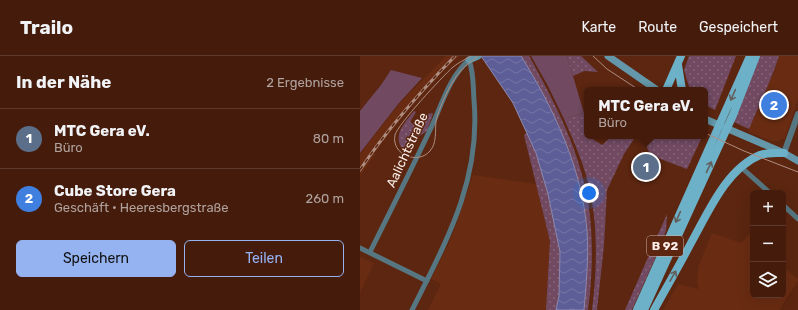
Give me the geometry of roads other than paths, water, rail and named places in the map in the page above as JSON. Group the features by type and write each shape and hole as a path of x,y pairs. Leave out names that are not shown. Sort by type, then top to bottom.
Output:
{"main road":[{"path":"471,58 478,56"},
{"path":"608,56 653,87"},
{"name":"B 92","path":"730,113 750,56"},
{"name":"B 92","path":"637,310 756,56"},
{"path":"667,87 679,60"},
{"path":"679,60 679,76 681,87"},
{"path":"708,120 784,153 798,161"},
{"name":"B 92","path":"644,310 714,148"},
{"path":"654,310 715,200 728,181 742,168 766,153 798,155"}],"street":[{"name":"Aalichtstraße","path":"370,252 429,133 445,96 461,67 471,58"},
{"path":"412,310 452,228 469,176 476,126 471,58"},
{"path":"784,153 798,114"},
{"path":"742,168 767,190"},
{"path":"786,208 798,219"},
{"path":"360,248 427,281"}],"water":[{"path":"481,56 521,56 545,97 573,162 584,208 588,240 584,310 556,310 559,296 560,252 548,194 536,153 513,103"}],"tram line":[{"path":"471,56 447,72 398,129 395,135 395,142 401,153 406,156 419,157 430,151 435,141 437,116 448,90 460,71 478,56"},
{"path":"593,56 607,69 634,87"},
{"path":"708,134 744,151 798,172"}],"railway":[{"path":"360,170 381,140 405,111 455,56"}],"place":[{"name":"Cube Store Gera","path":"774,105"},
{"name":"MTC Gera eV.","path":"646,167"}]}
